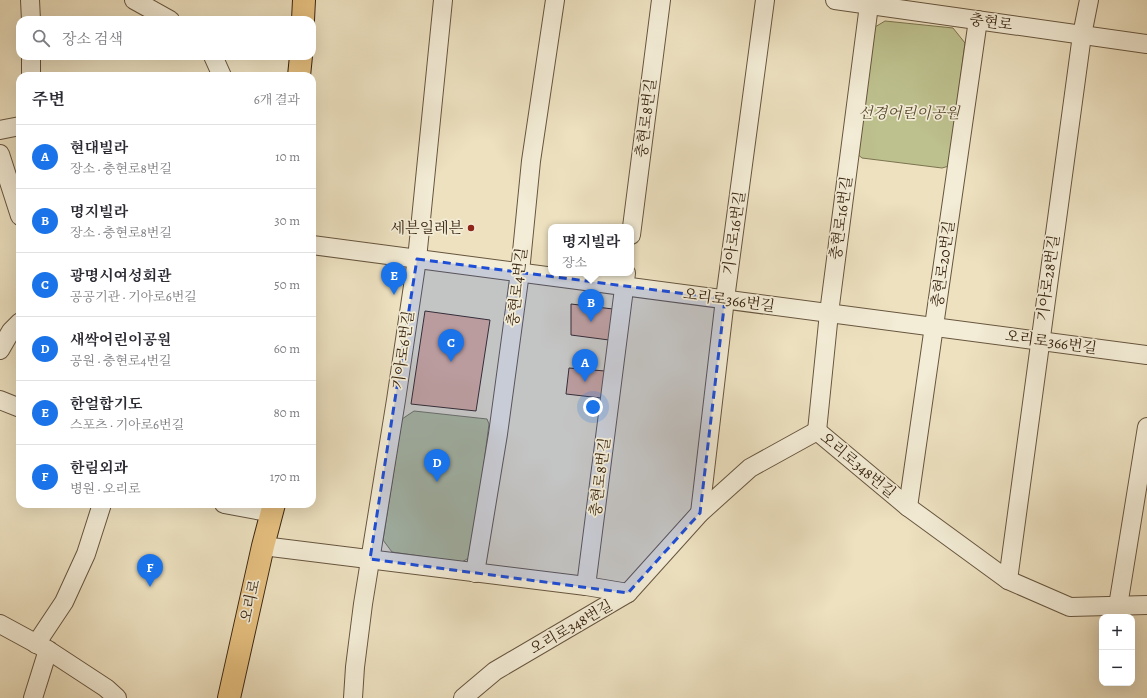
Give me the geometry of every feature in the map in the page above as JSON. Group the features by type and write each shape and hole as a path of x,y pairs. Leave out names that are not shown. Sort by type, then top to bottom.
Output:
{"main road":[{"path":"303,16 304,0"},
{"path":"299,72 300,60"},
{"name":"오리로","path":"229,698 263,546 274,509"}],"street":[{"path":"30,0 31,16"},
{"path":"134,0 163,16"},
{"name":"기아로6번길","path":"353,698 356,659 370,559 417,259 444,0"},
{"name":"충현로4번길","path":"475,573 498,434 520,272 532,160 555,0"},
{"name":"충현로8번길","path":"632,224 661,0"},
{"name":"기아로16번길","path":"700,513 725,299 765,0"},
{"name":"충현로","path":"835,0 1147,44"},
{"name":"기아로28번길","path":"1008,580 1082,35 1089,0"},
{"name":"충현로16번길","path":"817,431 829,313 869,5"},
{"name":"충현로20번길","path":"908,507 978,20"},
{"path":"31,60 31,72"},
{"path":"215,60 220,72"},
{"path":"0,130 16,127"},
{"path":"0,154 16,204"},
{"name":"오리로366번길","path":"316,246 520,272 548,274"},
{"name":"오리로366번길","path":"572,276 625,280 725,299 1147,355"},
{"name":"충현로8번길","path":"586,586 625,280"},
{"path":"0,350 16,326"},
{"path":"0,400 16,406"},
{"path":"1118,606 1147,427"},
{"name":"오리로348번길","path":"463,698 495,671 628,593 700,513 750,468 817,431 908,507 1008,580 1070,607 1147,606"},
{"path":"33,698 42,647 86,554 101,508"},
{"path":"264,508 274,509"},
{"path":"263,546 586,586 628,593"},
{"path":"0,624 42,647 106,688 117,698"}],"highlighted area":[{"path":"417,259 725,299 700,513 628,593 370,559"}],"green space":[{"name":"선경어린이공원","path":"885,21 953,28 965,43 949,166 942,168 862,158 856,153 875,27"},
{"path":"414,411 487,419 489,424 472,556 462,562 392,552 383,540 402,419"}],"building":[{"path":"571,304 613,309 609,340 571,335"},
{"path":"425,311 490,320 476,411 411,404"},
{"path":"569,368 605,371 601,398 566,394"}],"place":[{"name":"세븐일레븐","path":"471,228"},
{"name":"한얼합기도","path":"394,295"},
{"name":"명지빌라","path":"591,322"},
{"name":"광명시여성회관","path":"451,362"},
{"name":"현대빌라","path":"585,382"},
{"name":"새싹어린이공원","path":"437,482"},
{"name":"한림외과","path":"150,587"}]}
